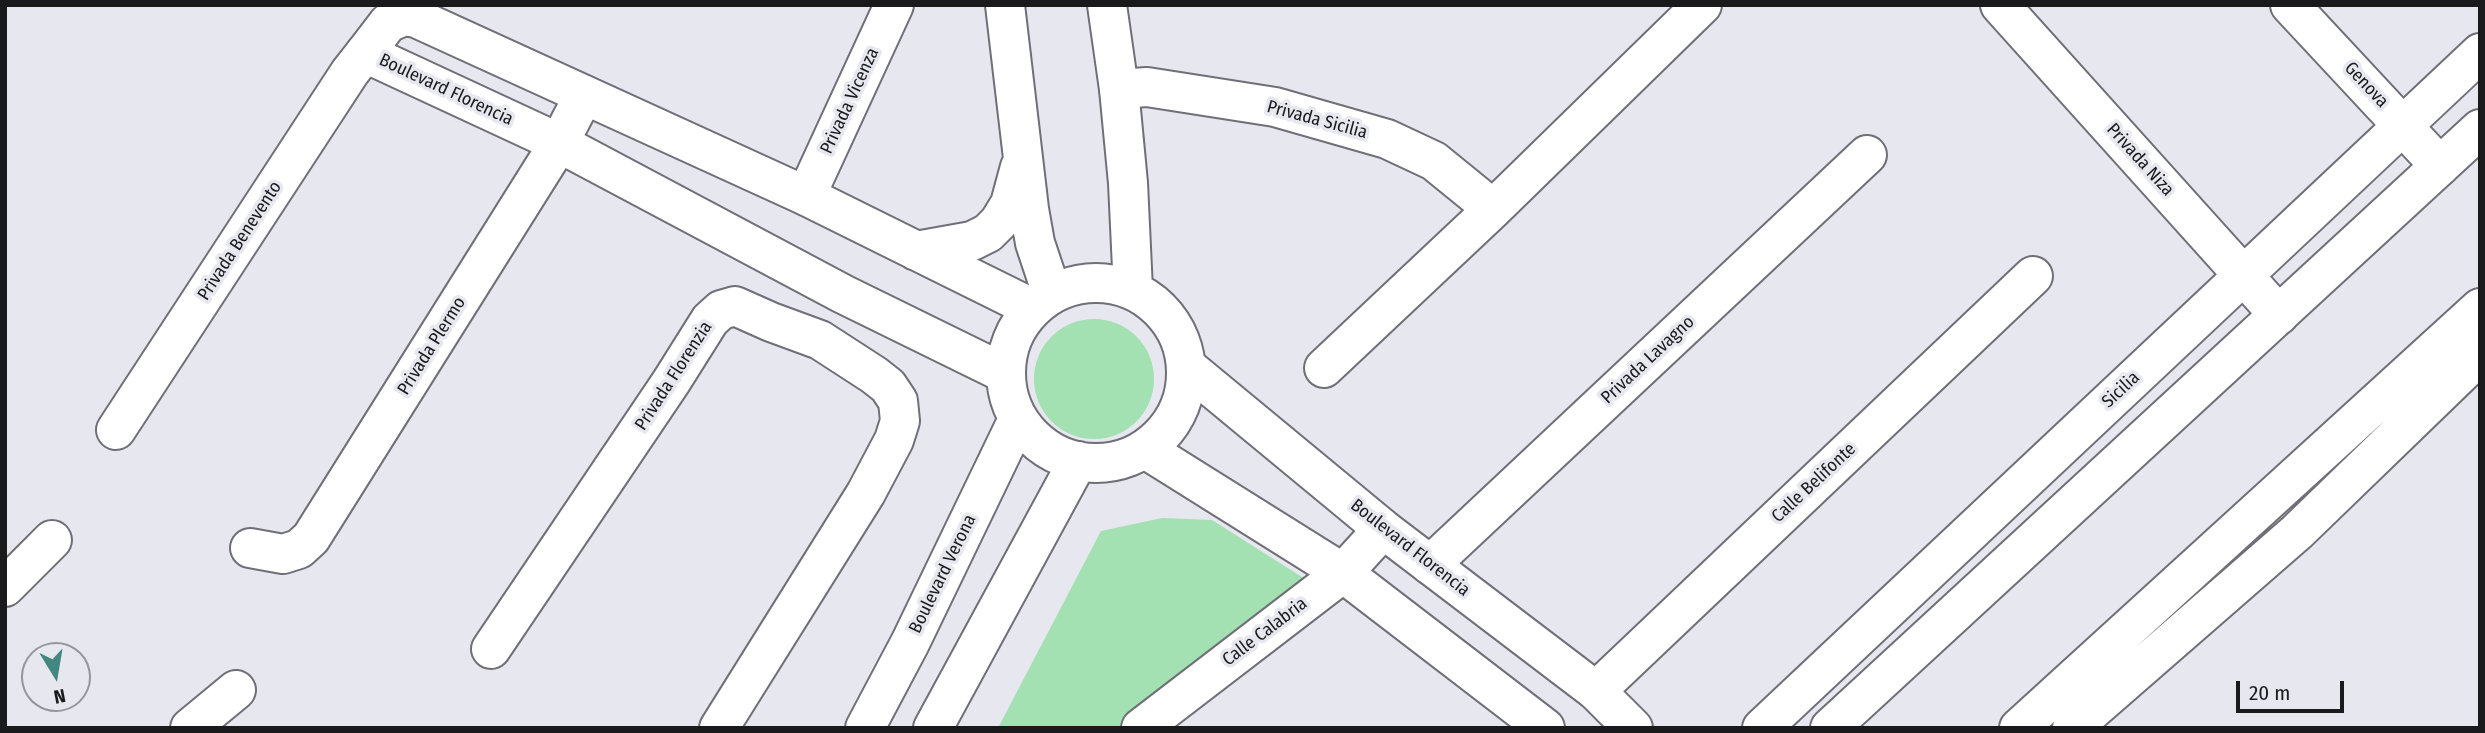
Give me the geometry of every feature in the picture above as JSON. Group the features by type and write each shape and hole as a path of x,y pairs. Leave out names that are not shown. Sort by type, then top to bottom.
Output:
{"street":[{"name":"Privada Vicenza","path":"806,196 894,5"},
{"path":"1005,5 1042,301"},
{"path":"1107,5 1119,89 1132,231 1133,290"},
{"path":"1324,368 1493,209 1702,5"},
{"name":"Privada Niza","path":"2000,5 2279,315"},
{"name":"Genova","path":"2312,12 2402,125 2440,166"},
{"name":"Boulevard Florencia","path":"1006,373 843,294 559,143 365,53 388,23 404,16 416,18 806,196 916,251 1042,301"},
{"name":"Sicilia","path":"1762,728 2480,52"},
{"name":"Privada Benevento","path":"116,430 365,53"},
{"name":"Privada Sicilia","path":"1119,89 1147,87 1275,107 1387,139 1434,161 1493,209"},
{"name":"Privada Plermo","path":"250,548 283,554 299,549 311,538 559,143 584,95"},
{"path":"1830,728 2480,129"},
{"name":"Privada Lavagno","path":"1430,565 1867,155"},
{"path":"916,251 972,241 988,233 999,222 1010,204 1023,158"},
{"name":"Calle Belifonte","path":"1596,691 2033,276"},
{"path":"1106,283 1133,290 1160,308 1179,335 1187,367 1184,399 1169,428 1145,449 1113,462 1078,461 1054,453 1034,439 1018,419 1009,397 1006,373 1009,350 1017,330 1042,301 1079,284 1106,283"},
{"path":"820,340 843,294"},
{"name":"Privada Florenzia","path":"491,649 710,320 721,310 735,306 820,340 874,374 888,386 898,401 900,421 894,440 866,492 719,728"},
{"path":"2020,728 2480,308"},
{"path":"2072,728 2297,532 2480,355"},
{"name":"Boulevard Florencia","path":"1187,367 1383,529 1596,691 1633,728"},
{"name":"Boulevard Verona","path":"864,728 910,643 1018,419"},
{"path":"1145,449 1343,573 1528,723"},
{"path":"933,728 1078,461"},
{"name":"Calle Calabria","path":"1141,728 1343,573 1383,529"},
{"path":"5,587 52,540"},
{"path":"190,728 236,690"}],"green space":[{"path":"1094,319 1117,324 1136,337 1149,356 1154,379 1149,402 1136,421 1117,434 1094,439 1071,434 1052,421 1039,402 1034,379 1039,356 1052,337 1071,324"},
{"path":"1162,518 1212,520 1313,584 1131,728 998,728 1101,531"}]}
